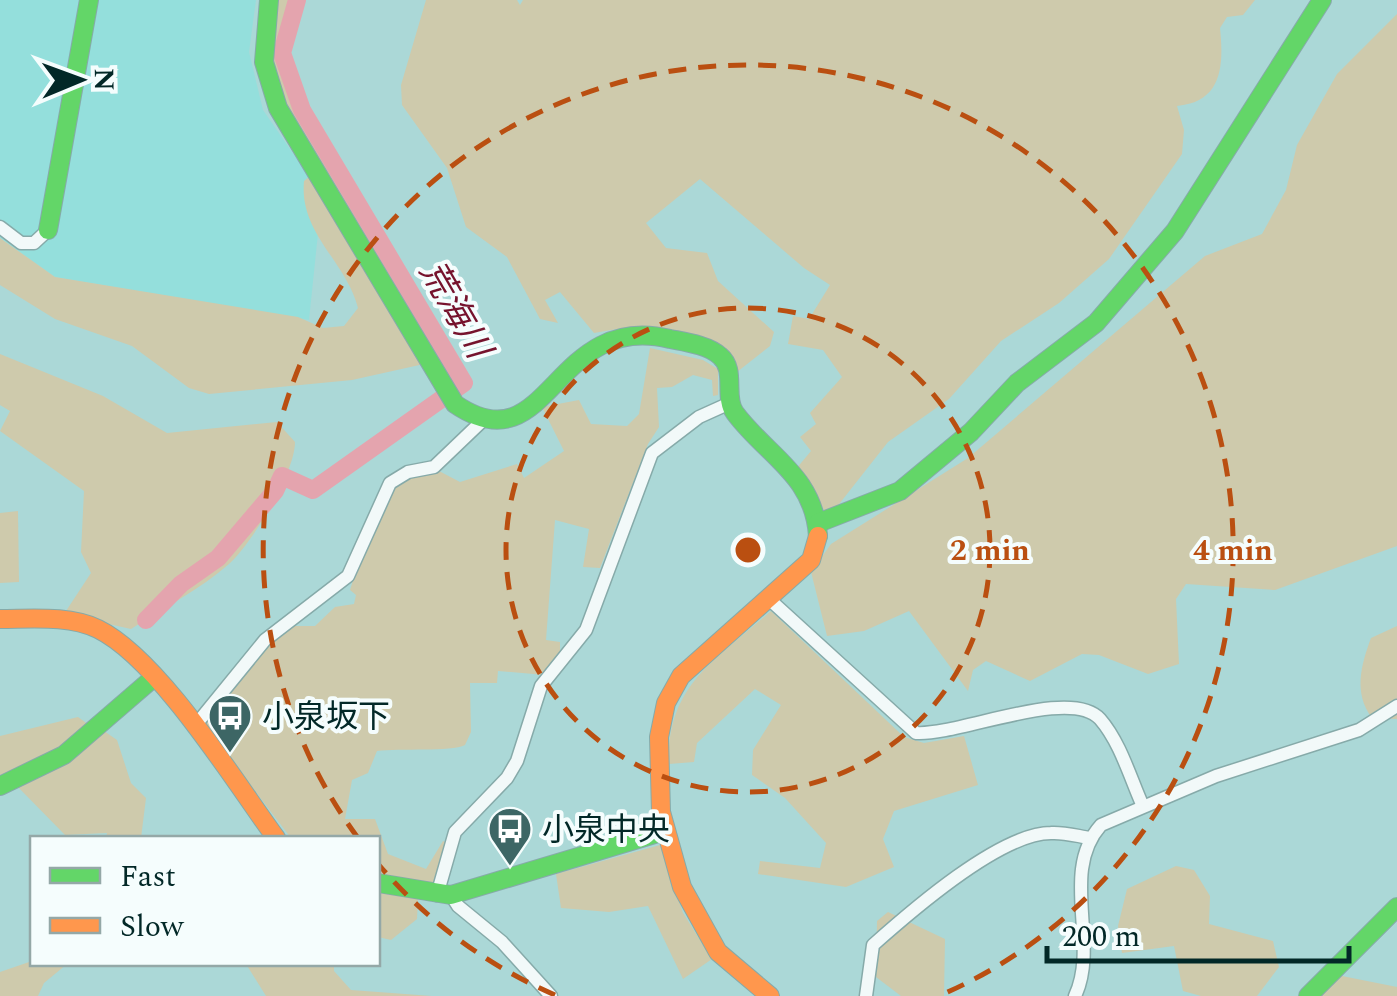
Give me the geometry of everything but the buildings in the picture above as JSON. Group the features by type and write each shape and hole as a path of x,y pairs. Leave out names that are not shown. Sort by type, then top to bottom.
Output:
{"street":[{"path":"0,227 21,244 34,243 48,230 89,0"},
{"path":"270,0 264,62 278,108 456,404 480,423"},
{"path":"818,523 900,491 963,439 1017,382 1096,323 1185,217 1322,0"},
{"path":"194,727 264,640 348,576 390,482 408,472 434,466 480,423 509,420 548,395 583,354 622,334 644,335 719,354 729,367 730,403 784,462 818,523 818,548 770,599 680,676 661,712 659,766 665,831 676,869 706,936 724,959 770,996"},
{"path":"444,895 455,832 507,778 517,762 541,686 586,630 652,453 698,416 730,403"},
{"path":"770,599 916,733 1080,707 1094,714 1112,738 1142,804"},
{"path":"0,620 76,622 102,630 194,727 275,836"},
{"path":"0,786 52,766 74,752 152,680"},
{"path":"1075,996 1083,967 1080,886 1090,838 1112,817 1359,730 1397,706"},
{"path":"380,883 444,895 665,831"},
{"path":"866,996 874,945 933,891 1026,839 1048,832 1090,838"},
{"path":"444,895 552,996"},
{"path":"1308,996 1397,907"}],"shaded area":[{"path":"0,0 256,0 249,52 263,110 322,195 309,320 55,277 0,238"},
{"path":"275,0 293,0 280,54 298,111 425,313 460,382 455,386 287,111 273,57"},
{"path":"426,0 517,0 520,5 523,0 1255,0 1243,15 1227,17 1220,28 1217,80 1203,97 1177,106 1184,130 1182,154 1109,259 1059,303 1001,341 949,399 888,442 836,508 825,511 796,469 811,451 800,437 816,424 810,413 842,377 823,350 788,344 793,316 809,319 830,285 804,268 700,179 646,223 666,248 707,253 718,281 774,332 770,346 737,372 731,357 623,328 594,333 560,292 545,300 558,323 540,319 507,257 466,227 447,168 402,105 401,85"},
{"path":"1397,14 1397,546 1275,590 1186,584 1176,599 1179,664 1148,674 1099,655 1082,654 1030,681 986,661 973,670 968,691 909,611 864,631 827,636 811,572 831,544 968,458 1205,256 1262,234 1286,190 1297,145 1337,74"},
{"path":"312,174 424,364 352,380 209,394 189,388 132,346 55,319 0,285 0,238 55,277 298,317 323,328 344,326 358,308 309,216 304,181"},
{"path":"650,348 703,360 718,369 718,395 713,396 712,380 693,375 672,387 657,388 659,427 648,444 600,568 583,567 589,529 555,520 546,640 560,642 560,658 545,675 498,671 497,683 470,683 471,732 465,745 377,751 368,773 352,780 345,819 375,819 388,854 426,869 443,841 447,843 437,880 427,886 380,874 380,836 289,836 205,726 242,673 286,626 315,626 335,607 354,604 356,595 350,590 360,558 399,481 439,471 460,482 517,464 524,478 564,451 542,407 579,400 591,424 627,426 639,414"},
{"path":"0,354 103,396 167,433 277,422 295,442 288,471 271,507 229,564 131,629 64,614 91,573 81,552 84,491 0,431 10,411 0,405"},
{"path":"18,511 19,582 0,583 0,513"},
{"path":"771,611 904,737 924,743 964,736 978,785 894,811 883,839 894,867 846,887 758,874 760,861 820,868 826,843 785,798 752,775 753,750 781,705 755,689 697,743 694,762 669,764 670,737 686,694 714,660"},
{"path":"1397,626 1397,719 1372,718 1362,699 1364,658 1371,638"},
{"path":"78,717 89,725 37,761 0,775 0,736"},
{"path":"104,731 117,740 131,783 146,798 141,836 65,835 18,787 65,765"},
{"path":"660,845 683,913 712,959 683,979 648,906 609,912 561,908 556,874"},
{"path":"1176,866 1194,870 1210,896 1209,924 1273,941 1279,967 1257,996 1201,996 1183,991 1174,946 1122,953 1118,926 1127,889"},
{"path":"380,890 418,899 417,919 391,940 380,937"},
{"path":"888,912 945,939 944,996 901,996 876,977 877,921"},
{"path":"30,962 30,966 65,966 44,983 38,996 0,996 0,972"},
{"path":"247,966 334,966 351,990 432,996 266,996"},
{"path":"1342,976 1397,987 1397,996 1319,996"}],"waterway":[{"name":"荒海川","path":"146,620 181,584 218,558 275,491 282,476 313,490 464,383 302,110 282,53 297,0"}],"traffic: fast":[{"path":"48,230 89,0"},
{"path":"269,0 264,62 278,108 455,404 487,419 512,417 534,404 600,346 631,336 703,347 725,362 735,413 787,468 808,497 818,536"},
{"path":"818,523 900,491 971,432 1017,383 1096,323 1175,231 1322,0"},
{"path":"0,786 64,755 152,679"},
{"path":"380,883 451,895 665,831"},
{"path":"1308,996 1397,907"}],"traffic: slow":[{"path":"770,996 718,952 682,887 661,812 659,737 666,703 681,676 811,560 818,536"},
{"path":"0,619 75,622 98,629 121,644 146,666 194,724 275,836"}],"place":[{"name":"小泉坂下","path":"230,754"},
{"name":"小泉中央","path":"510,867"}]}
